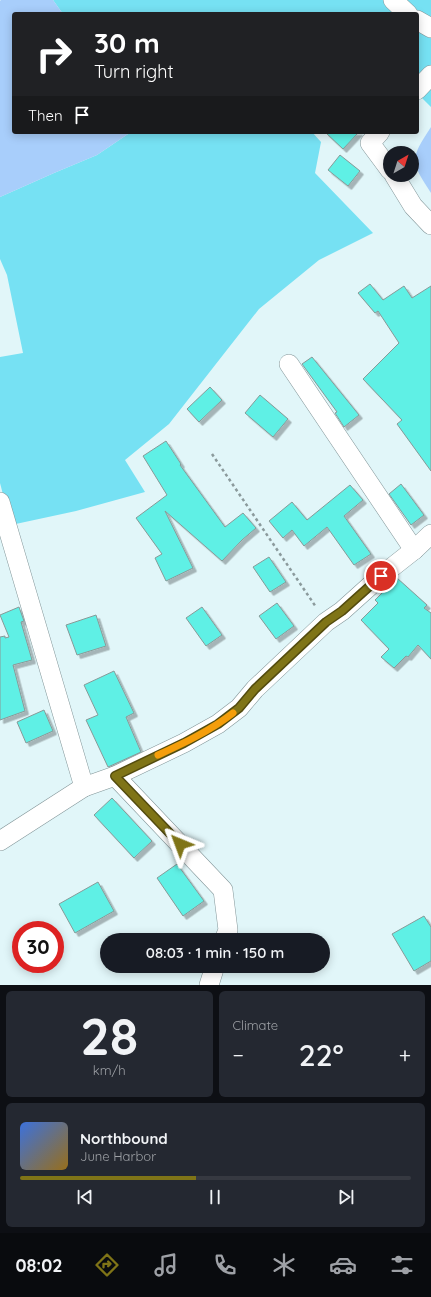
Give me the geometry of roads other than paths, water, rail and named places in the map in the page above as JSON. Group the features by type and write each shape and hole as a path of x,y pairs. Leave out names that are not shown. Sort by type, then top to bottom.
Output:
{"street":[{"path":"393,0 406,12"},
{"path":"419,21 431,28"},
{"path":"419,88 431,75"},
{"path":"378,134 370,143 383,161"},
{"path":"399,182 414,206 431,225"},
{"path":"289,364 414,550"},
{"path":"0,502 84,787"},
{"path":"0,841 84,787 115,776 184,743 218,724 239,708 255,689 326,622 342,611 431,534"},
{"path":"115,776 223,890 228,930 227,933"},
{"path":"209,985 213,973"}]}
